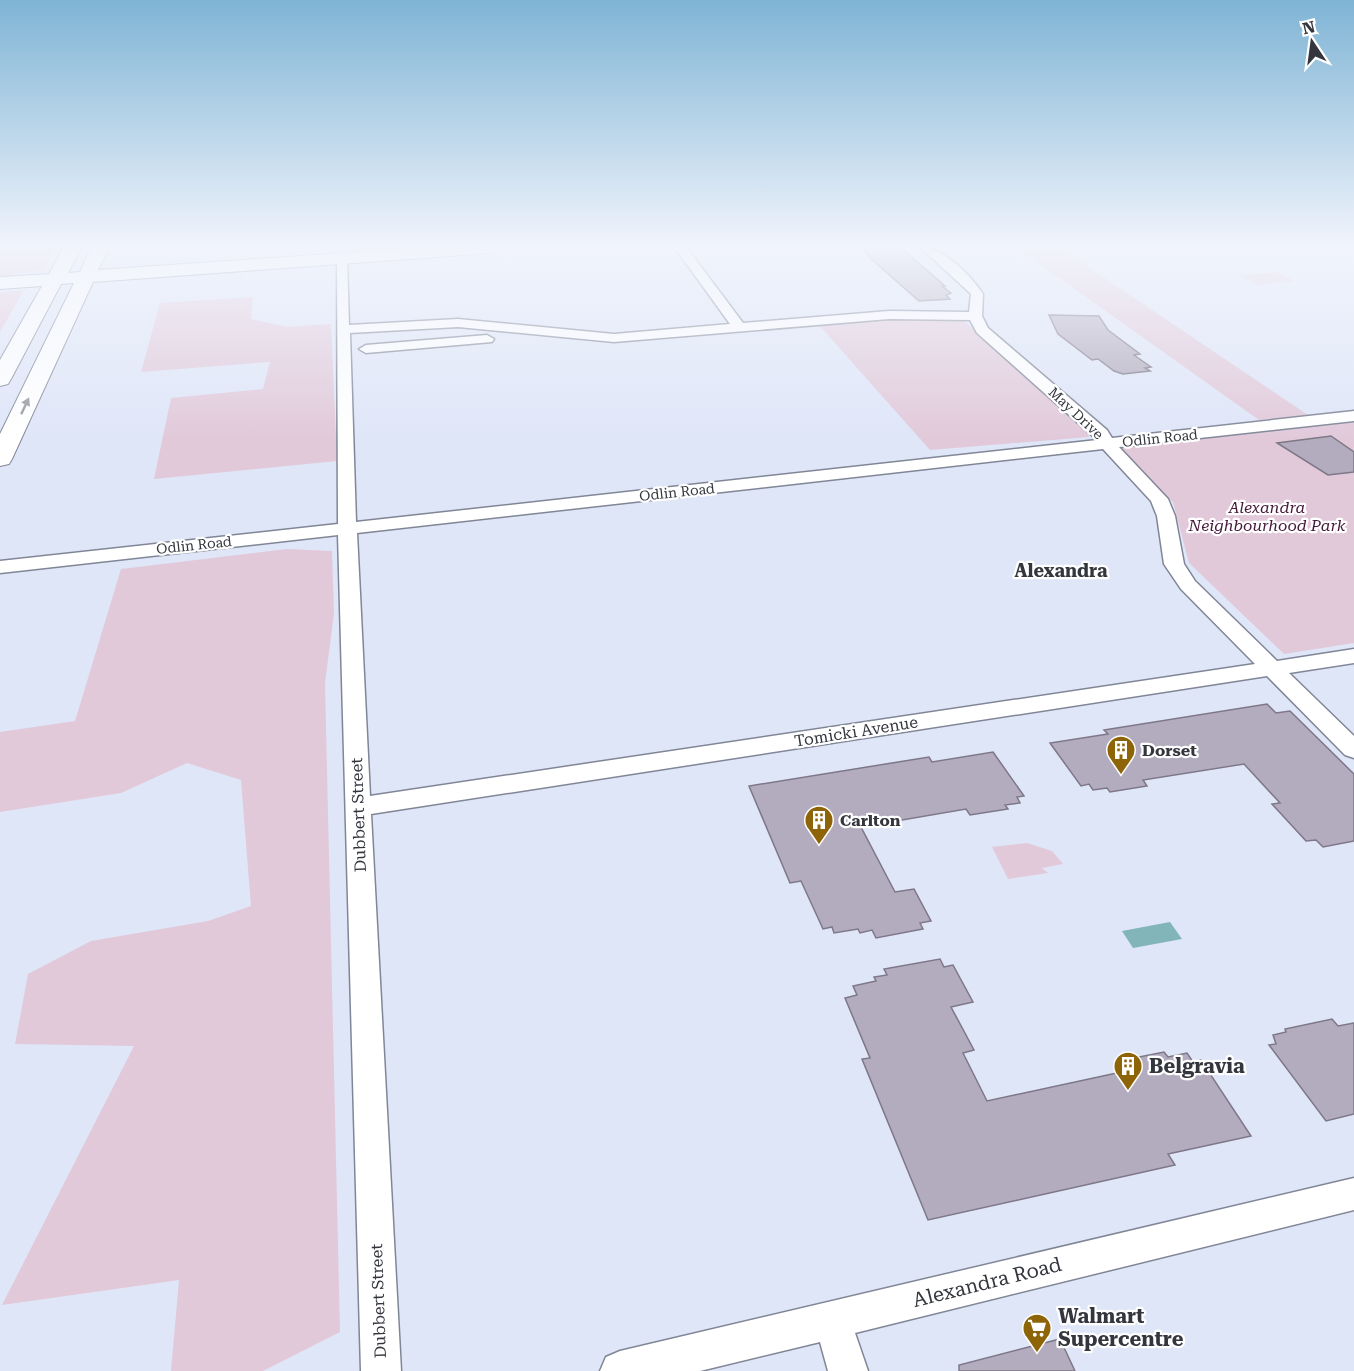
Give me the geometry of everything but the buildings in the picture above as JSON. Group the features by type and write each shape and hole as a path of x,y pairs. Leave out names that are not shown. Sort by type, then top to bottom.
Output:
{"main road":[{"path":"3,368 36,312"},
{"path":"0,459 70,312"}],"street":[{"name":"Dubbert Street","path":"343,312 347,528 381,1371"},
{"path":"728,312 740,329"},
{"name":"May Drive","path":"975,312 982,330 1101,433 1107,444 1159,499 1166,516 1174,564 1188,585 1354,750"},
{"path":"343,329 458,323 614,338 890,315 975,316"},
{"path":"366,349 487,339"},
{"name":"Odlin Road","path":"0,567 1354,416"},
{"name":"Tomicki Avenue","path":"358,807 1354,656"},
{"name":"Alexandra Road","path":"620,1371 1354,1194"},
{"path":"832,1320 848,1371"}],"green space":[{"path":"0,312 11,312 0,332"},
{"path":"158,312 252,312 251,319 287,327 331,324 337,461 154,479 171,398 263,389 270,362 141,372"},
{"path":"1107,312 1155,312 1308,415 1259,420"},
{"path":"902,317 961,318 1087,430 1089,437 930,450 818,324"},
{"name":"Alexandra Neighbourhood Park","path":"1354,419 1354,643 1284,654 1189,563 1173,502 1110,447"},
{"path":"287,549 332,551 334,613 325,683 340,1332 263,1371 171,1371 179,1280 2,1305 134,1046 15,1044 28,974 91,941 208,921 251,906 241,780 187,763 121,793 0,812 0,732 75,721 121,569"},
{"path":"1027,843 1052,851 1063,864 1042,868 1048,873 1008,879 992,847"}],"shaded area":[{"path":"1170,922 1182,939 1133,948 1122,931"}],"place":[{"name":"Dorset","path":"1121,776"},
{"name":"Carlton","path":"819,846"},
{"name":"Belgravia","path":"1128,1092"},
{"name":"Walmart Supercentre","path":"1037,1354"}],"district":[{"name":"Alexandra","path":"1061,571"}]}
